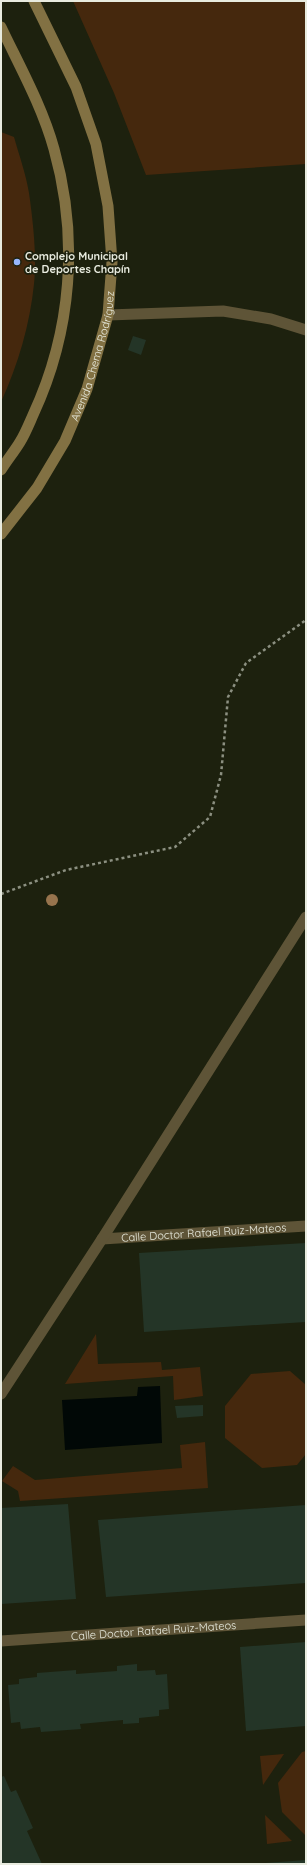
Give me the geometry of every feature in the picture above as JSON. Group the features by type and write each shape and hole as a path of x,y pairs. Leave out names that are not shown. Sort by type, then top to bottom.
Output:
{"main road":[{"name":"Avenida Chema Rodríguez","path":"1,534 37,488 65,441 87,389 108,315 112,262 108,206 96,144 76,87 34,1"},
{"path":"1,27 38,103 54,149 66,205 70,266 63,329 44,391 20,442 1,470"}],"street":[{"path":"108,315 223,311 271,319 306,330"},
{"path":"1,1394 102,1239 306,918"},
{"name":"Calle Doctor Rafael Ruiz-Mateos","path":"102,1239 306,1226"},
{"name":"Calle Doctor Rafael Ruiz-Mateos","path":"1,1641 306,1620"}],"path":[{"path":"1,894 66,870 175,847 210,817 221,775 228,697 246,663 306,620"}],"shaded area":[{"path":"73,1 306,1 306,164 146,175 114,93"},
{"name":"Complejo Municipal de Deportes Chapín","path":"1,132 14,137 24,172 32,215 35,262 30,314 18,359 1,402"},
{"path":"96,1334 98,1364 161,1362 162,1370 200,1367 203,1396 174,1400 173,1376 65,1384"},
{"path":"290,1371 306,1385 306,1454 297,1465 262,1468 225,1438 225,1406 251,1374"},
{"path":"160,1386 162,1443 65,1450 62,1400 137,1396 138,1387"},
{"path":"205,1442 208,1488 20,1501 18,1491 2,1481 13,1466 35,1480 182,1468 180,1445"},
{"path":"306,1751 306,1836 282,1812 278,1783 302,1752"},
{"path":"284,1754 263,1785 260,1756"},
{"path":"265,1815 292,1841 267,1844"}],"building":[{"path":"133,336 146,340 141,355 128,350"},
{"path":"306,1243 306,1322 144,1332 139,1253"},
{"path":"203,1405 203,1416 177,1418 175,1406"},
{"path":"68,1504 76,1599 1,1604 1,1508"},
{"path":"306,1505 306,1583 106,1597 98,1520"},
{"path":"306,1642 306,1726 246,1731 240,1647"},
{"path":"137,1664 137,1671 155,1670 156,1675 167,1674 169,1709 159,1710 159,1716 139,1718 139,1723 123,1724 123,1720 80,1724 81,1729 41,1732 40,1727 21,1729 20,1722 11,1723 8,1685 19,1684 19,1679 37,1677 37,1673 76,1670 76,1674 117,1671 117,1666"},
{"path":"4,1776 11,1792 16,1790 33,1828 27,1831 42,1864 1,1864 1,1777"},
{"path":"306,1860 306,1864 265,1864 265,1863"}],"place":[{"name":"Complejo Municipal de Deportes Chapín","path":"17,262"}]}
